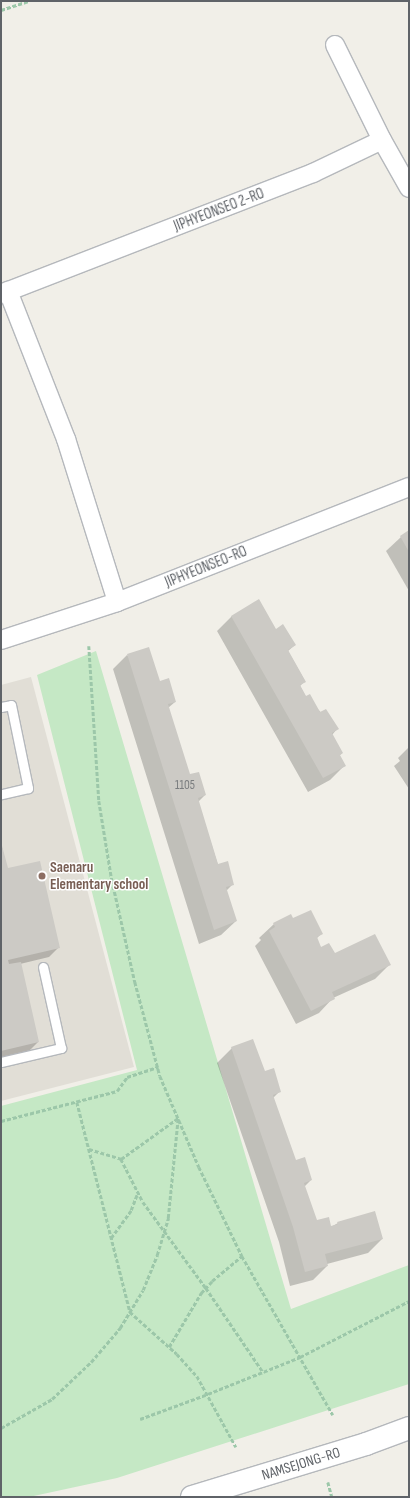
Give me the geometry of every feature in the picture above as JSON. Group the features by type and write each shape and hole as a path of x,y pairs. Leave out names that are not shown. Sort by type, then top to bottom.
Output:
{"street":[{"path":"336,45 382,140 409,188"},
{"name":"JIPHYEONSEO 2-RO","path":"4,292 313,173 382,140"},
{"path":"4,292 66,439 117,602"},
{"name":"JIPHYEONSEO-RO","path":"1,640 117,602 409,487"},
{"name":"NAMSEJONG-RO","path":"192,1497 366,1444 409,1428"}],"lane":[{"path":"1,707 11,705 28,788 1,794"},
{"path":"1,1062 61,1048 43,967"}],"path":[{"path":"1,10 29,1"},
{"path":"89,646 99,801 119,912 135,982 158,1067 199,1167 242,1256 333,1415"},
{"path":"1,1121 117,1091 127,1077 158,1067"},
{"path":"77,1102 130,1312 169,1347 197,1376 236,1447"},
{"path":"121,1159 178,1118"},
{"path":"1,1428 52,1399 91,1362 120,1328 144,1290 168,1218 178,1118"},
{"path":"89,1149 121,1159 143,1202 206,1288 263,1372"},
{"path":"111,1238 131,1210 138,1192"},
{"path":"169,1347 206,1288 242,1256"},
{"path":"140,1419 208,1394 300,1357 409,1301"},
{"path":"328,1482 332,1497"}],"shaded area":[{"name":"Saenaru Elementary school","path":"31,677 134,1067 1,1101 1,685"}],"green space":[{"path":"96,651 291,1309 409,1265 409,1384 117,1478 29,1497 1,1497 1,1106 137,1070 37,675"}],"building":[{"path":"409,530 409,552 400,536"},
{"path":"259,599 276,629 283,624 296,645 288,650 306,682 300,685 306,696 310,694 320,712 326,709 339,729 332,733 343,753 340,755 346,766 323,778 231,616"},
{"path":"149,647 160,681 169,678 176,702 168,704 190,774 199,772 206,795 198,798 218,864 228,861 234,885 226,887 237,921 214,930 127,654"},
{"path":"1,842 8,868 40,861 60,948 8,960 9,964 21,962 39,1042 1,1051"},
{"path":"311,910 323,934 317,937 321,947 329,943 335,953 375,934 391,965 332,992 335,999 311,1011 269,931 275,927 273,923 291,914 293,918"},
{"path":"253,1039 265,1071 274,1068 281,1092 273,1095 296,1160 305,1157 312,1180 304,1183 317,1220 329,1217 331,1226 338,1224 337,1222 375,1211 383,1239 325,1254 328,1266 305,1272 293,1227 231,1047"}],"place":[{"name":"Saenaru Elementary school","path":"42,876"}]}
